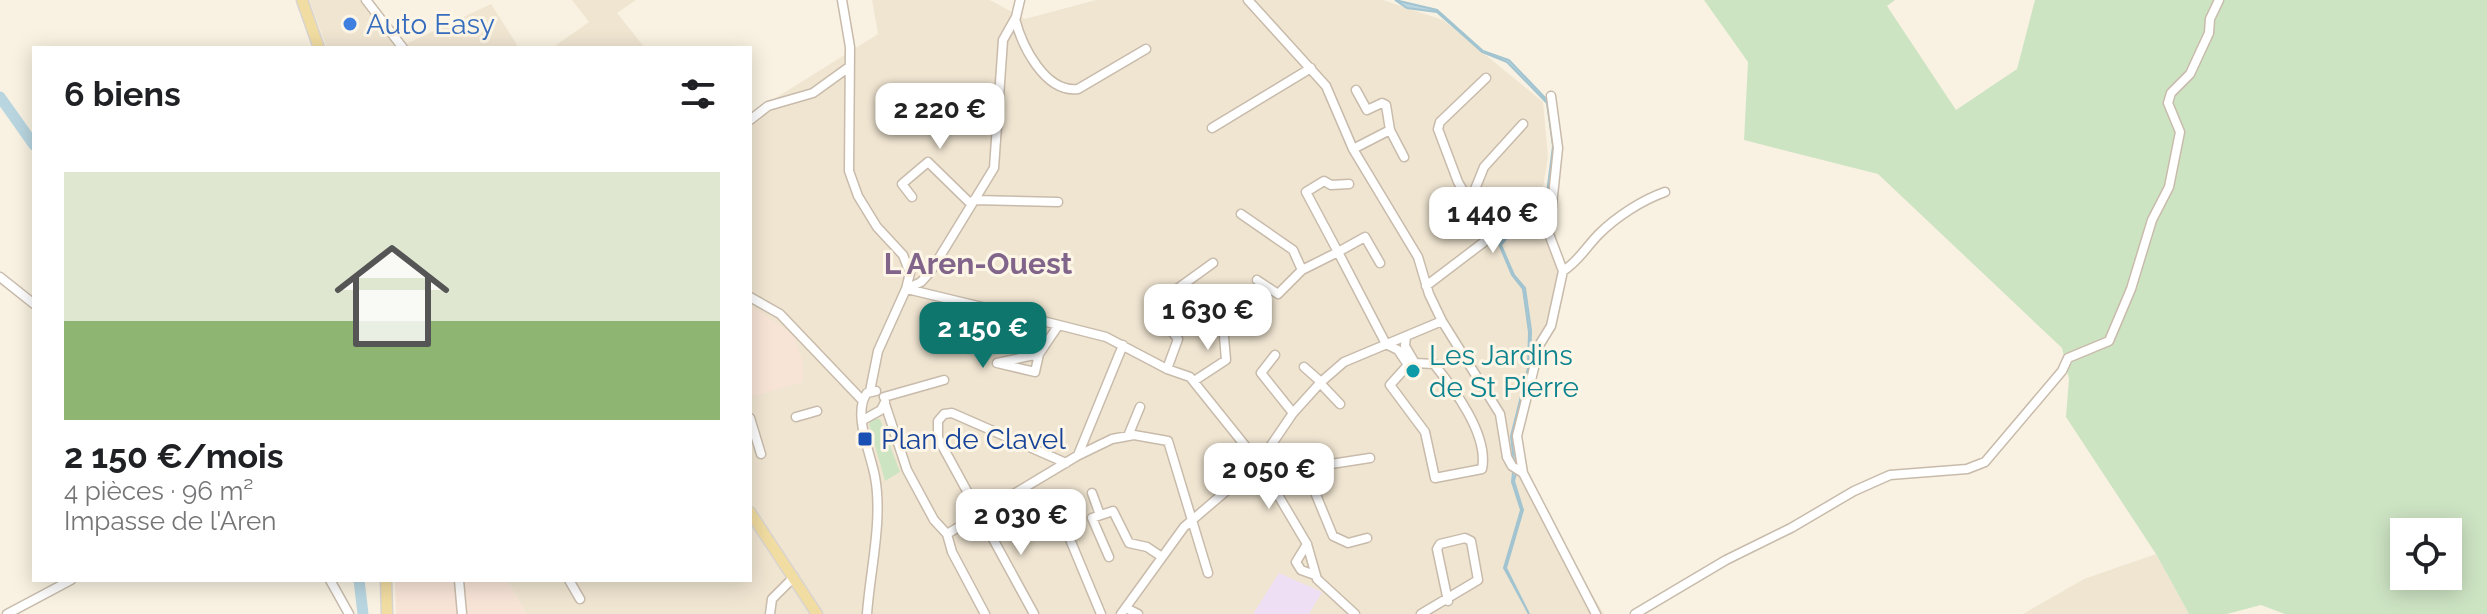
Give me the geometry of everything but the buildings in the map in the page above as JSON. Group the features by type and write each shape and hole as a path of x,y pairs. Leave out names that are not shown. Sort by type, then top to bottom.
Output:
{"main road":[{"path":"302,0 318,46"},
{"path":"752,515 817,614"},
{"path":"386,582 387,613"}],"street":[{"path":"366,0 401,46"},
{"path":"842,0 848,23 849,171 858,196 877,227 908,263 906,289 889,321 871,379 875,402 915,486 934,520 947,534 952,552 985,614"},
{"path":"1248,0 1326,86 1353,149 1418,257 1426,286 1442,321 1500,414 1507,457 1518,470 1596,614"},
{"path":"1635,614 1726,560 1890,475 1967,469 1985,462 2062,371 2068,358 2109,341 2131,289 2152,220 2169,187 2180,132 2168,103 2171,93 2190,74 2209,33 2210,19 2219,0"},
{"path":"906,289 921,282 931,271 994,168 1000,57 1003,40 1020,4"},
{"path":"1015,19 1040,70 1070,90 1078,89 1146,49"},
{"path":"752,118 768,106 813,93 849,67"},
{"path":"1212,128 1311,68"},
{"path":"1426,286 1484,242 1487,232 1471,199 1458,182 1438,129 1440,122 1486,78"},
{"path":"1356,90 1367,110 1382,103 1386,105 1390,130 1404,157"},
{"path":"1518,470 1517,436 1535,352 1551,326 1563,271 1549,234 1558,148 1551,96"},
{"path":"1471,199 1484,167 1523,124"},
{"path":"1353,149 1390,130"},
{"path":"912,197 902,184 928,162 973,202 1058,202"},
{"path":"1349,184 1331,185 1324,181 1306,192 1386,344 1398,350 1412,364 1434,364 1445,377 1477,434 1484,459 1482,469 1435,478 1425,432 1390,385 1412,364"},
{"path":"1563,271 1577,261 1601,232 1649,198 1665,192"},
{"path":"1241,214 1293,250 1302,270"},
{"path":"1257,280 1278,294 1302,270 1365,237 1380,263"},
{"path":"1167,369 1178,339 1152,307 1213,263"},
{"path":"0,277 32,302"},
{"path":"906,289 1030,318 1123,345 1194,381 1259,463 1307,544 1315,575"},
{"path":"1172,332 1216,296"},
{"path":"752,298 780,314 857,392 875,402"},
{"path":"1138,614 1124,611 1191,520 1259,463 1293,413 1320,382 1344,362 1442,321"},
{"path":"1039,354 1058,326"},
{"path":"1406,336 1405,346 1412,364"},
{"path":"1194,381 1226,360 1228,353 1221,339 1224,337"},
{"path":"1077,456 1123,345"},
{"path":"1275,355 1261,373 1293,413"},
{"path":"1304,367 1340,404"},
{"path":"867,614 877,487 862,420 875,402 944,380"},
{"path":"1128,436 1140,407"},
{"path":"796,417 817,411"},
{"path":"1034,614 938,438 938,421 944,414 952,413 1066,463"},
{"path":"752,425 761,454"},
{"path":"947,534 1077,456 1112,439 1128,436 1168,441 1208,573"},
{"path":"1266,452 1293,449 1305,468 1333,536 1348,543 1367,538"},
{"path":"1305,468 1370,458"},
{"path":"1019,492 1034,512 1069,537 1101,614"},
{"path":"1092,493 1100,515"},
{"path":"1109,557 1092,518 1113,511 1129,543 1147,547 1162,557"},
{"path":"1421,614 1448,601 1478,580 1471,541 1465,538 1440,544 1437,549 1448,601"},
{"path":"1307,544 1296,562 1301,570 1315,575 1355,614"},
{"path":"770,614 772,599 794,577"},
{"path":"7,614 67,582"},
{"path":"331,582 349,614"},
{"path":"459,582 462,614"},
{"path":"570,582 580,599"}],"shaded area":[{"path":"309,0 371,0 406,44 491,4 518,46 326,46"},
{"path":"572,0 636,0 617,13 643,46 555,46 589,22"},
{"path":"872,0 990,0 1025,19 1096,0 1383,0 1443,20 1543,102 1548,157 1539,212 1563,275 1556,325 1541,343 1516,443 1546,517 1604,614 526,614 508,582 752,582 752,113 878,34"},
{"path":"752,306 793,335 803,363 803,382 752,396"},
{"path":"2156,554 2189,614 2023,614 2084,579"},
{"path":"1279,573 1322,592 1309,614 1253,614"},
{"path":"395,582 508,582 526,614 396,614"}],"green space":[{"path":"1704,0 1895,0 1887,6 1956,110 2017,69 2035,0 2487,0 2487,614 2285,614 2261,605 2227,614 2189,614 2156,554 2066,417 2069,379 2062,348 1878,174 1744,140 1748,62"},
{"path":"873,419 880,419 900,472 885,481 869,424"}],"water":[{"path":"1395,0 1437,10 1483,51 1509,60 1549,102 1555,151 1546,212 1537,225 1507,238 1501,245 1514,275 1525,288 1531,330 1530,370 1513,434 1518,466 1514,481 1523,510 1506,568 1529,614 1504,568 1521,510 1512,482 1514,463 1511,436 1528,368 1529,332 1523,289 1512,275 1499,244 1506,236 1537,223 1545,209 1553,146 1547,103 1507,62 1482,52 1437,12 1407,8"}],"waterway":[{"path":"0,97 32,142"},
{"path":"359,582 363,614"}],"place":[{"name":"Auto Easy","path":"350,24"},
{"name":"Les Jardins de St Pierre","path":"1413,371"},
{"name":"Plan de Clavel","path":"865,439"}],"district":[{"name":"L Aren-Ouest","path":"978,263"}]}
